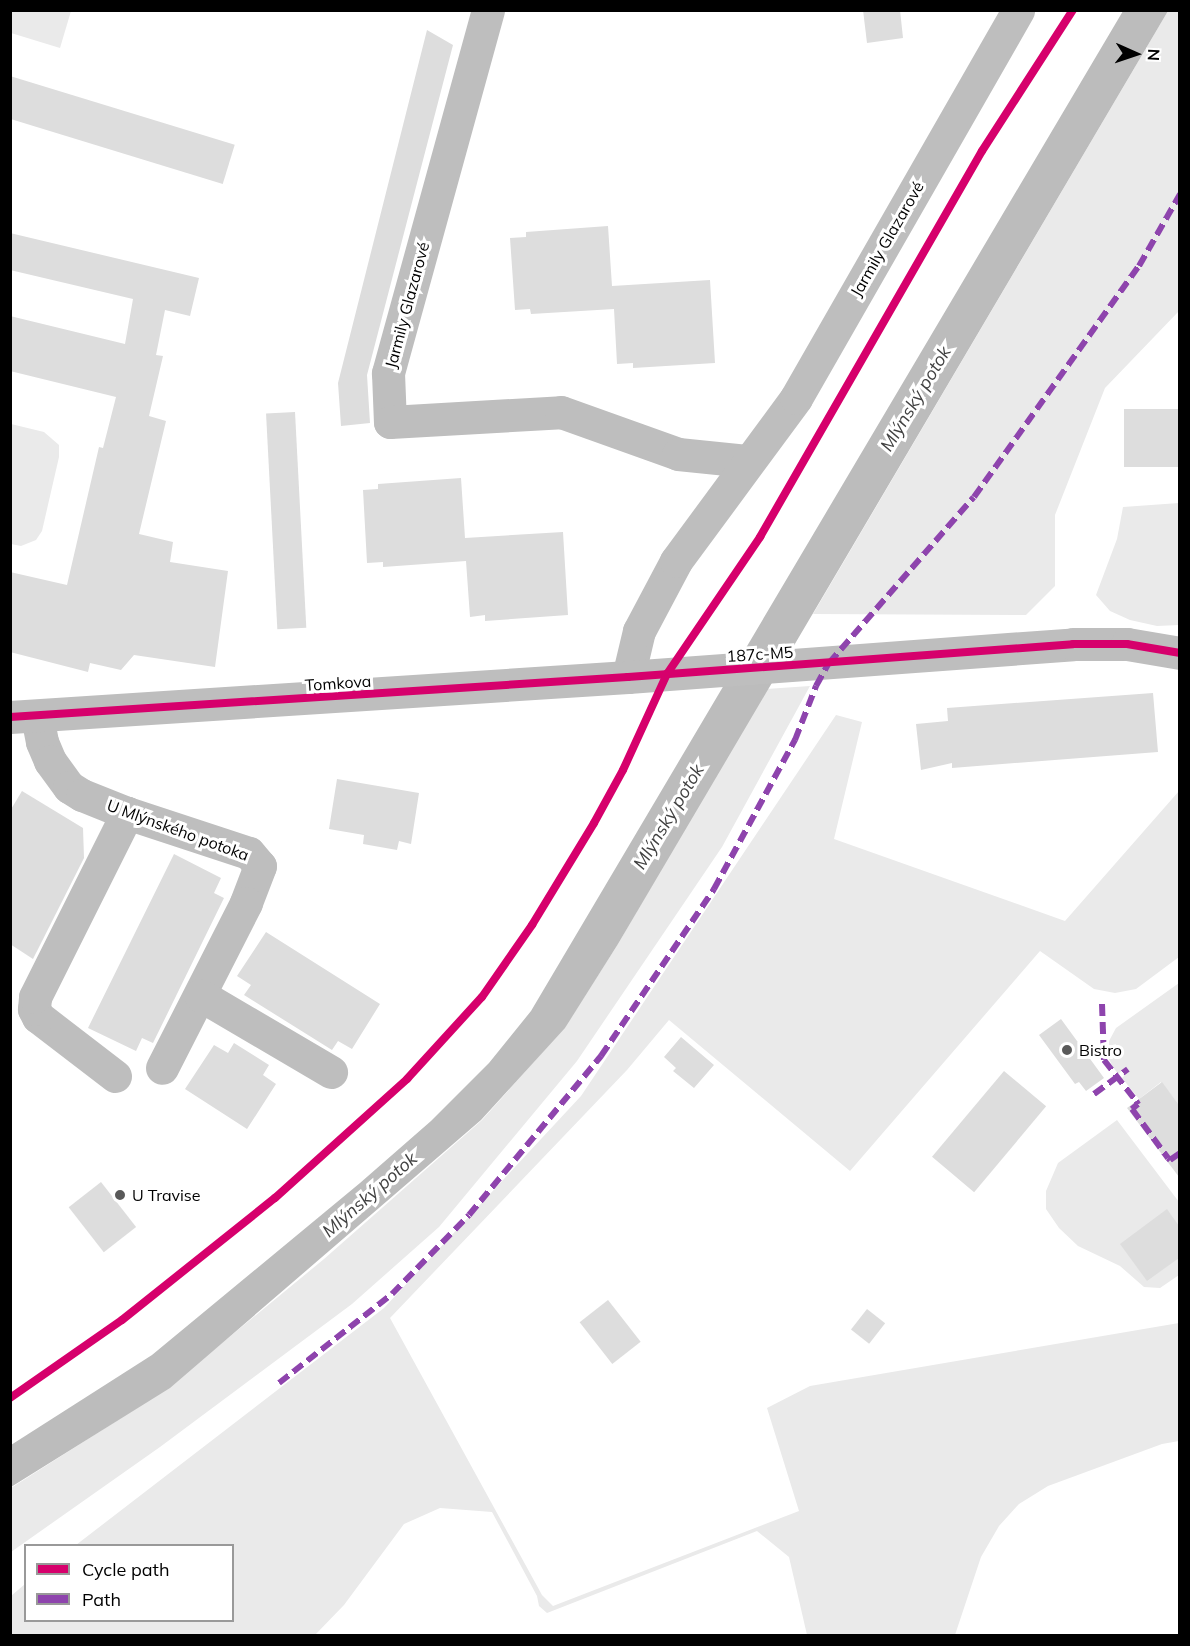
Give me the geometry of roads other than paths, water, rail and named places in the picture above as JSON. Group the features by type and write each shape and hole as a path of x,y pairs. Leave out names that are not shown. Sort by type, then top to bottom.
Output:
{"street":[{"name":"Jarmily Glazarové","path":"488,10 388,373 390,422 561,412 678,454 747,461"},
{"name":"Jarmily Glazarové","path":"627,677 634,644 648,610 676,561 747,461 796,398 1018,10"},
{"name":"187c-M5","path":"667,674 1090,643 1141,646 1179,653"},
{"name":"Tomkova","path":"24,716 667,674"},
{"name":"U Mlýnského potoka","path":"24,716 61,780 82,795 127,813 249,853 260,866 254,886 162,1068"},
{"path":"114,1076 38,1017 34,1009 35,997 127,813"},
{"path":"200,994 331,1072"}],"water":[{"name":"Mlýnský potok","path":"1123,11 1168,11 618,944 565,1028 481,1120 170,1388 11,1487 11,1445 152,1355 360,1183 431,1121 489,1063 531,1011"}],"place":[{"name":"Bistro","path":"1067,1050"},
{"name":"U Travise","path":"120,1195"}]}
